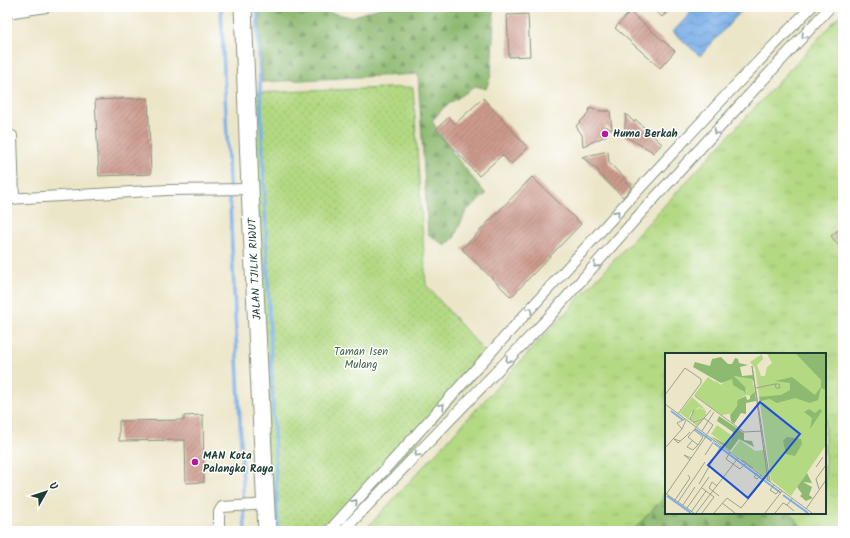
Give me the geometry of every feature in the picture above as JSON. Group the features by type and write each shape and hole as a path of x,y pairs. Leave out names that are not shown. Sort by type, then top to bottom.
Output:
{"highway":[{"name":"JALAN TJILIK RIWUT","path":"243,7 250,189 267,531"}],"street":[{"path":"7,14 46,7"},
{"path":"329,531 627,202 731,90 811,7"},
{"path":"343,531 549,318 640,214 830,7"},
{"path":"12,136 11,199 168,190 250,189"},
{"path":"219,531 219,512 222,507 266,504"}],"green space":[{"path":"259,7 305,7 351,17 383,7 493,7 494,19 491,75 486,89 476,86 444,107 432,121 458,159 486,194 466,211 454,238 445,246 428,234 418,74 262,82"},
{"path":"843,12 843,531 364,531"},
{"name":"Taman Isen Mulang","path":"413,87 426,285 491,359 337,531 269,531 254,93"},
{"path":"665,492 665,514 791,514 805,531 632,531 661,501"}],"water":[{"path":"696,7 745,7 700,56 673,32"}],"building":[{"path":"651,7 672,7 662,17"},
{"path":"630,12 675,51 660,68 615,28"},
{"path":"528,14 530,56 509,57 507,15"},
{"path":"148,98 151,174 99,176 95,100"},
{"path":"483,98 528,148 511,164 502,155 479,176 436,129 449,117 455,124"},
{"path":"590,108 598,111 610,111 612,130 605,126 606,136 583,146 582,135 576,126 587,115"},
{"path":"626,114 634,122 636,120 662,144 653,153 624,136"},
{"path":"608,151 609,163 627,180 625,181 632,187 623,197 598,173 599,171 582,157"},
{"path":"532,177 581,224 511,297 462,249"},
{"path":"843,226 843,251 831,236"},
{"name":"MAN Kota Palangka Raya","path":"203,415 204,482 186,483 185,440 119,441 119,421 184,420 184,416"}],"waterway":[{"path":"221,7 245,531"},
{"path":"257,7 278,531"}],"place":[{"name":"Huma Berkah","path":"605,134"},
{"name":"MAN Kota Palangka Raya","path":"195,462"}]}
